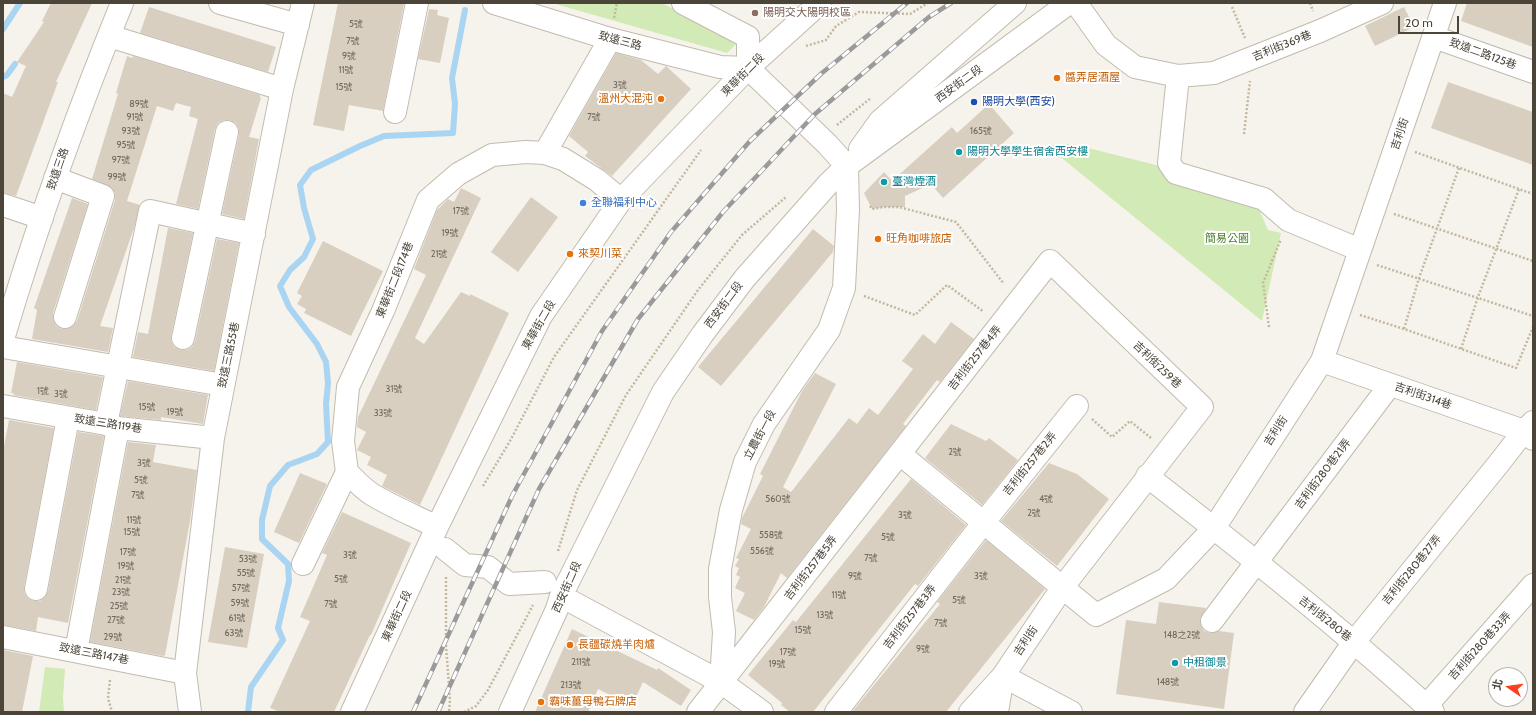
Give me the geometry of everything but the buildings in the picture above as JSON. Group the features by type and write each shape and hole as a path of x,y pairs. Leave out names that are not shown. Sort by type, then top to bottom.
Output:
{"street":[{"name":"致遠三路","path":"3,338 69,136 122,3"},
{"path":"220,3 298,25"},
{"name":"致遠三路55巷","path":"190,712 185,673 213,438 282,89 303,3"},
{"path":"395,112 417,3"},
{"name":"致遠三路","path":"494,3 610,39 720,67 748,68"},
{"path":"683,3 748,37 748,68 827,144 847,166 880,121 1015,3"},
{"name":"東華街二段","path":"352,712 437,527 541,316 621,200 748,68 820,3"},
{"name":"西安街二段","path":"510,712 557,609 561,596 663,392 702,335 745,278 829,183 847,166 1069,3"},
{"name":"吉利街369巷","path":"1076,3 1106,45 1135,67 1178,76 1214,73 1320,31 1382,3"},
{"name":"吉利街","path":"970,712 1003,676 1062,588 1096,615 1166,579 1214,528 1322,361 1445,3"},
{"path":"109,36 282,89"},
{"name":"致遠二路125巷","path":"1434,37 1533,72"},
{"path":"545,153 610,39"},
{"path":"1178,76 1169,163 1176,173 1264,199 1288,220 1359,254"},
{"path":"183,338 227,132"},
{"name":"東華街二段174巷","path":"347,472 343,441 348,386 383,311 428,200 458,174 492,155 526,152 545,153 563,159 597,180 621,200"},
{"name":"立農街一段","path":"721,682 724,632 720,597 720,569 731,510 745,462 764,424 829,330 844,288 848,210 847,166"},
{"path":"55,178 103,196 65,317"},
{"path":"3,205 42,218"},
{"path":"76,650 112,426 118,366 150,211 254,234"},
{"name":"吉利街257巷4弄","path":"900,454 1050,261"},
{"name":"吉利街259巷","path":"1050,261 1202,407 1147,476 1062,588"},
{"path":"3,348 118,366 223,385"},
{"name":"吉利街314巷","path":"1322,361 1530,431"},
{"name":"吉利街280巷21弄","path":"1212,621 1390,384"},
{"name":"致遠三路119巷","path":"3,406 112,426 213,438"},
{"name":"吉利街257巷2弄","path":"984,522 1076,406"},
{"path":"36,589 68,418"},
{"name":"吉利街280巷27弄","path":"1305,712 1354,642 1500,462 1530,431"},
{"path":"900,454 1062,588"},
{"name":"吉利街257巷5弄","path":"721,682 900,454"},
{"path":"303,564 347,472 371,494 405,513 417,516 437,527"},
{"path":"1147,476 1214,528"},
{"name":"吉利街257巷3弄","path":"836,712 984,522"},
{"name":"吉利街280巷","path":"1214,528 1354,642 1430,709"},
{"path":"445,549 465,565 488,567 509,584 545,582"},
{"name":"吉利街280巷33弄","path":"1430,709 1533,585"},
{"path":"561,596 721,682 762,712"},
{"name":"致遠三路147巷","path":"3,637 76,650 185,673"},
{"path":"997,712 1003,676 1071,712"},
{"path":"698,712 721,682"}],"path":[{"path":"800,47 826,40 836,26 859,12 910,14 928,3"},
{"path":"843,6 850,18"},
{"path":"1232,7 1253,58 1244,134"},
{"path":"1396,145 1533,194"},
{"path":"481,488 510,441 554,357 703,146"},
{"path":"1404,329 1419,278 1459,168"},
{"path":"1461,349 1478,297 1519,189"},
{"path":"879,208 899,207 956,222 1018,302"},
{"path":"1374,207 1533,261"},
{"path":"1269,327 1264,283 1288,220"},
{"path":"1359,254 1419,278 1533,316"},
{"path":"844,288 914,315 947,285 1001,324"},
{"path":"1340,308 1516,368 1533,327"},
{"path":"1076,406 1112,437 1130,422 1167,451"},
{"path":"445,549 446,645 450,700 449,712"},
{"path":"111,657 108,698 112,712"}],"green space":[{"path":"552,3 662,3 737,43 727,53"},
{"name":"簡易公園","path":"1072,144 1164,167 1257,205 1268,230 1281,233 1262,321 1052,150 1051,145"},
{"path":"45,667 65,669 63,698 64,712 39,712"}],"waterway":[{"path":"3,29 20,3"},
{"path":"248,712 251,687 283,640 278,628 289,581 288,564 262,539 262,520 270,486 288,465 317,454 328,442 326,404 328,383 326,362 317,344 289,307 280,286 290,270 304,257 313,239 304,208 300,185 311,170 384,136 453,133 455,104 452,78 465,10"},
{"path":"3,77 7,75 15,64"}],"railway":[{"path":"413,712 513,494 602,331 671,232 750,141 822,73 907,3"},
{"path":"438,712 539,489 638,319 723,212 815,114 929,17 951,3"}],"place":[{"name":"陽明交大陽明校區","path":"755,13"},
{"name":"醬弄居酒屋","path":"1057,78"},
{"name":"溫州大混沌","path":"661,99"},
{"name":"陽明大學(西安)","path":"974,102"},
{"name":"陽明大學學生宿舍西安樓","path":"959,152"},
{"name":"臺灣煙酒","path":"884,182"},
{"name":"全聯福利中心","path":"583,203"},
{"name":"旺角咖啡旅店","path":"878,239"},
{"name":"來契川菜","path":"570,254"},
{"name":"長疆碳燒羊肉爐","path":"570,645"},
{"name":"中租御景","path":"1175,663"},
{"name":"霸味薑母鴨石牌店","path":"541,702"}]}
